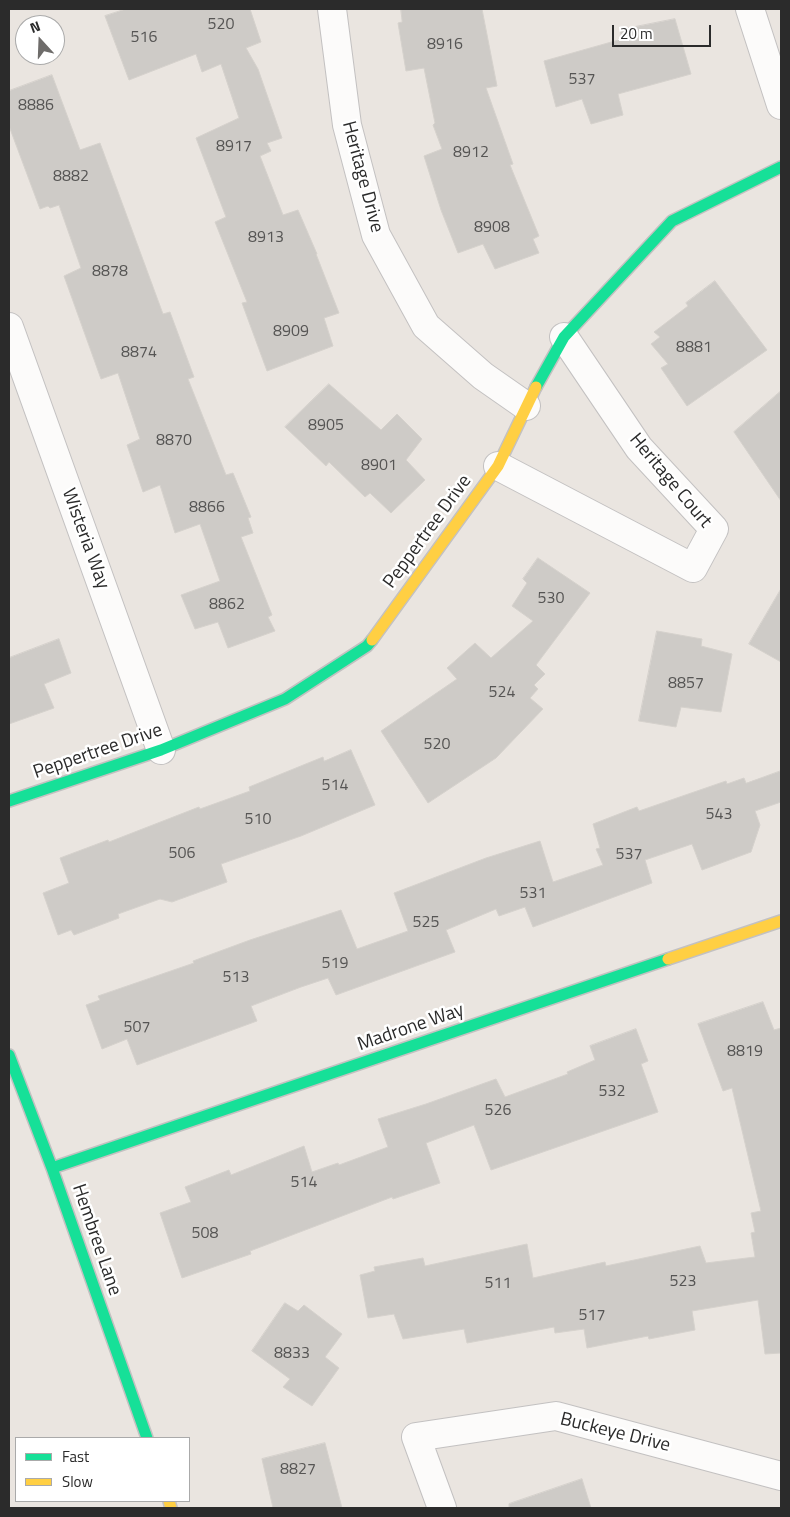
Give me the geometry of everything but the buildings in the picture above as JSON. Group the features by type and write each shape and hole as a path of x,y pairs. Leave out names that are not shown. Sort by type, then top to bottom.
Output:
{"street":[{"name":"Heritage Drive","path":"332,9 347,125 376,236 426,326 483,376 526,406"},
{"path":"750,9 781,105"},
{"name":"Peppertree Drive","path":"9,801 161,750 285,699 367,646 498,466 526,406 564,337 672,221 781,167"},
{"name":"Wisteria Way","path":"9,327 161,750"},
{"name":"Heritage Court","path":"498,466 693,568 714,529 639,448 564,337"},
{"name":"Madrone Way","path":"52,1168 781,921"},
{"name":"Hembree Lane","path":"9,1055 52,1168 147,1437"},
{"name":"Buckeye Drive","path":"442,1508 416,1437 556,1416 781,1476"}],"traffic: fast":[{"path":"536,387 564,337 672,221 781,167"},
{"path":"9,801 161,750 285,699 367,646 372,640"},
{"path":"52,1168 668,959"},
{"path":"9,1055 52,1168 147,1437"}],"traffic: slow":[{"path":"372,640 498,466 536,387"},
{"path":"668,959 781,921"},
{"path":"169,1502 171,1508"}]}
